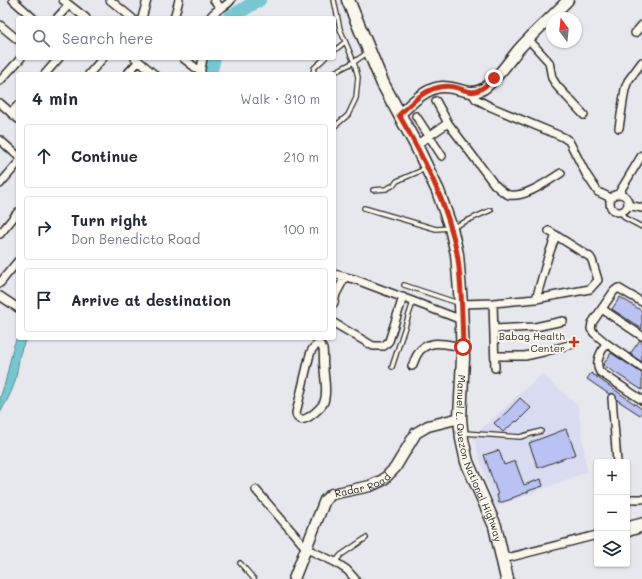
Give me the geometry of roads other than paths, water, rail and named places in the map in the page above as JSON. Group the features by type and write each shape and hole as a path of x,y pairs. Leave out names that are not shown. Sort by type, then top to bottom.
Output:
{"main road":[{"name":"Manuel L. Quezon National Highway","path":"348,0 383,84 428,168 451,228 457,254 462,320 463,347 460,418 461,434 467,462 495,526 507,579"}],"street":[{"path":"13,0 31,16"},
{"path":"143,16 147,0"},
{"path":"175,16 179,0"},
{"path":"214,0 221,8"},
{"path":"211,16 213,13 231,0"},
{"path":"399,115 421,95 434,89 441,87 452,87 472,93 484,89 568,0"},
{"path":"113,1 130,16"},
{"path":"58,16 66,2 84,16"},
{"path":"635,33 642,25"},
{"path":"2,29 16,39"},
{"path":"529,40 549,62 552,78 557,86 584,115"},
{"path":"0,81 19,60"},
{"path":"47,72 57,60"},
{"path":"91,72 101,60"},
{"path":"128,72 137,60 152,72"},
{"path":"185,60 200,72"},
{"path":"201,72 203,60"},
{"path":"619,128 625,89 628,81 642,62"},
{"path":"472,93 476,99 491,107 563,137 569,141 586,174 598,192 611,198"},
{"path":"436,101 448,124 494,184 502,191 515,195 524,193 560,173"},
{"path":"0,103 16,117"},
{"path":"11,113 16,107"},
{"path":"416,116 442,156"},
{"path":"416,145 448,124"},
{"path":"0,140 16,154"},
{"path":"619,194 642,155"},
{"path":"0,184 16,165"},
{"path":"619,194 625,196 628,200 628,205 626,210 616,212 611,208 609,203 613,196 619,194"},
{"path":"628,205 642,208"},
{"path":"0,234 16,214"},
{"path":"461,304 536,299 590,288 598,280 590,257 553,233 536,299"},
{"path":"0,283 16,263"},
{"path":"336,275 354,279 462,320"},
{"path":"336,294 345,277"},
{"path":"642,302 618,288 614,291 592,323 591,329 606,343 642,368"},
{"path":"0,296 16,307"},
{"path":"336,324 373,346 384,346 389,341 403,297"},
{"path":"493,303 495,368"},
{"path":"602,309 642,336"},
{"path":"494,329 535,327 563,321"},
{"path":"319,341 323,350 326,380 326,394 324,403 311,416 299,420 296,413 311,350 319,341"},
{"path":"412,366 422,347 429,344 436,343 463,347"},
{"path":"606,343 600,354 598,368 600,372 642,400"},
{"path":"495,356 525,356 573,344"},
{"path":"612,398 617,459"},
{"name":"Radar Road","path":"294,579 325,500 332,494 370,486 383,480 395,468 419,430 428,426 460,418"},
{"path":"256,490 307,549 335,562 347,570 355,579"},
{"path":"630,499 642,499"},
{"path":"630,525 642,522"},
{"path":"630,532 642,528"},
{"path":"503,559 594,536"}],"lane":[{"path":"334,0 340,29 354,62 358,77 356,98 348,115 336,126"},
{"path":"336,49 345,42"},
{"path":"335,72 354,62 369,51"},
{"path":"313,72 314,68 324,60"},
{"path":"373,190 386,189 394,185 397,181 428,168"},
{"path":"364,208 436,229 451,228 491,210"},
{"path":"621,212 625,218 642,227"},
{"path":"404,285 461,304"},
{"path":"392,367 413,302"},
{"path":"461,434 473,433 520,437 541,431"},
{"path":"335,562 341,555 366,538"},
{"path":"240,563 254,579"}],"water":[{"path":"16,340 26,340 20,353 14,385 0,413 0,398"}],"waterway":[{"path":"232,16 259,0"},
{"path":"210,72 214,60"}],"place":[{"name":"Babag Health Center","path":"574,342"}]}
